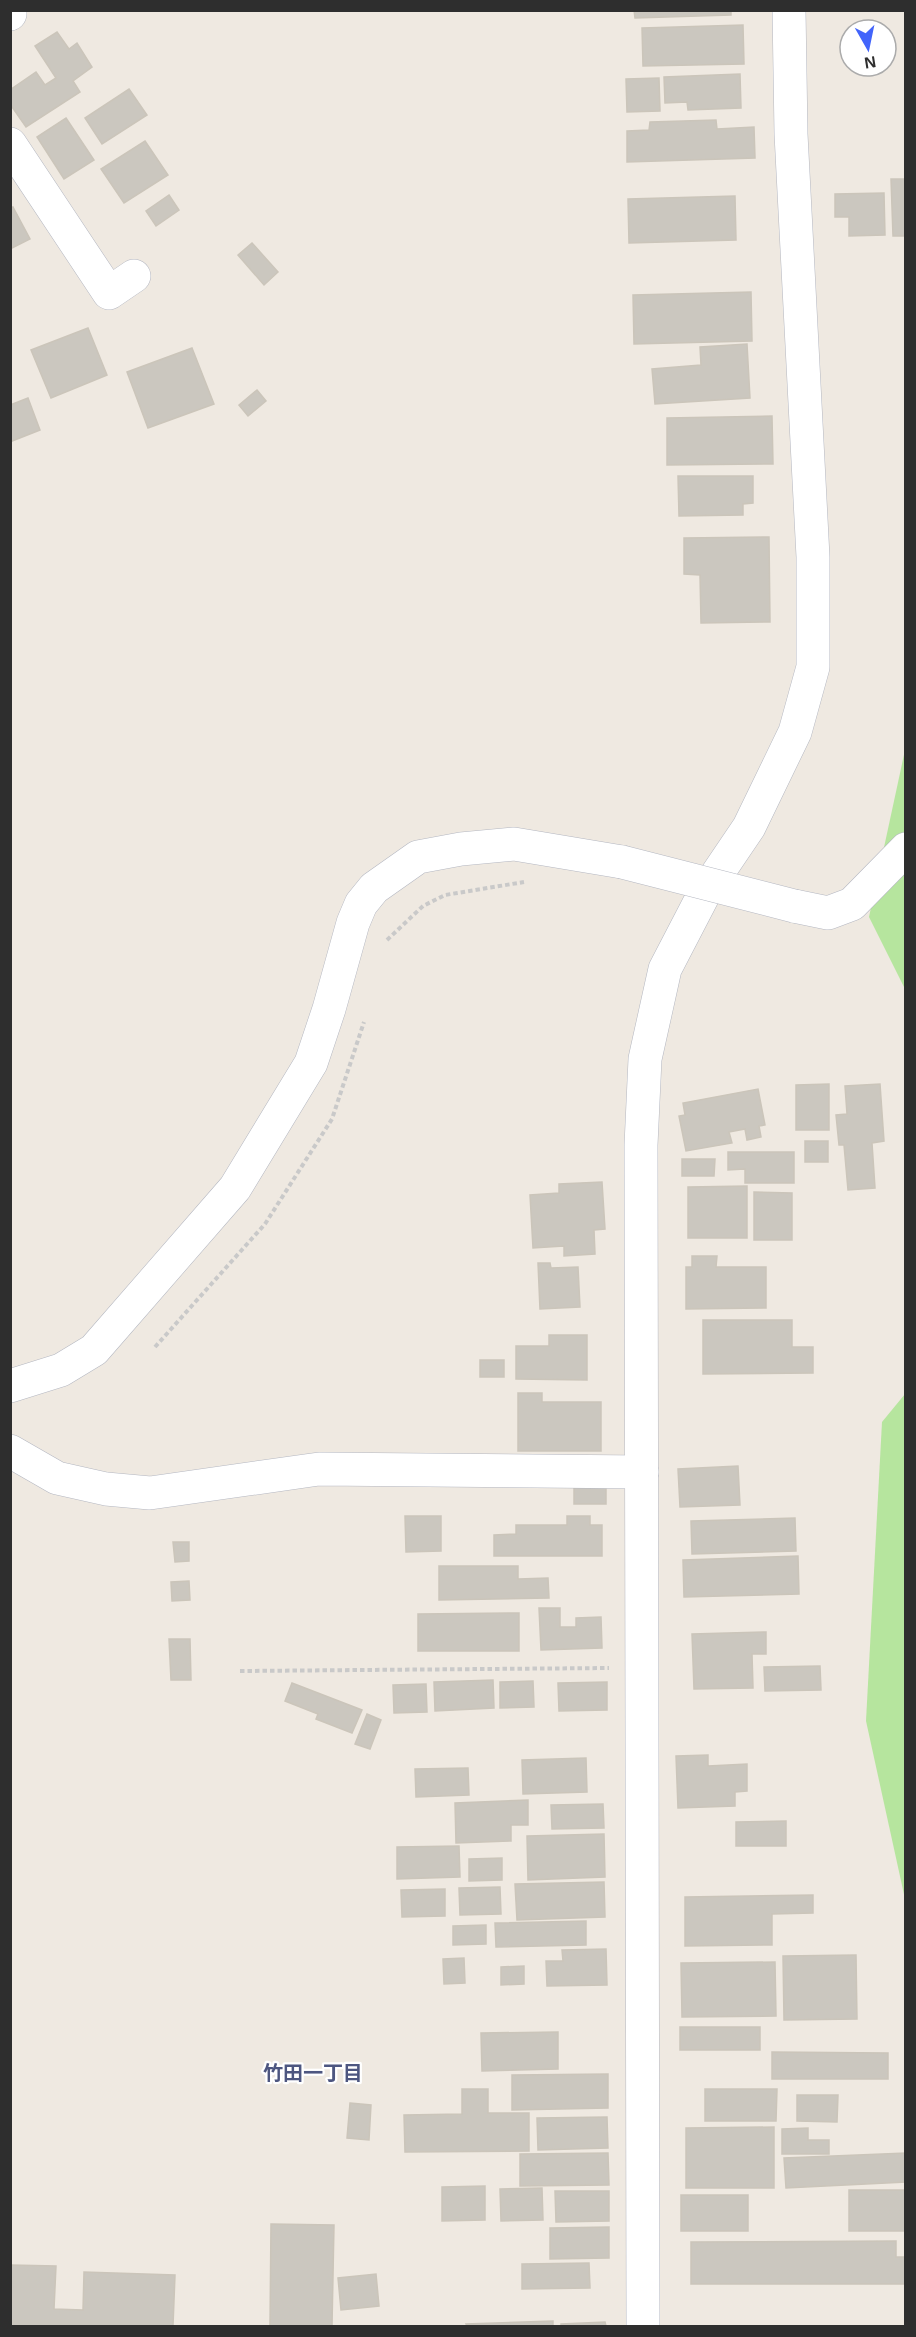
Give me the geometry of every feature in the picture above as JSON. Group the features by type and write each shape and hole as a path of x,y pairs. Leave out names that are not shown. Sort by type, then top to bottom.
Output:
{"street":[{"path":"643,2326 641,1145 645,1059 665,969 705,892 749,827 795,732 813,667 813,557 791,134 789,10"},
{"path":"10,144 109,293 134,276"},
{"path":"12,1386 61,1370 94,1350 235,1188 311,1063 329,1009 352,923 361,904 374,888 418,857 461,849 513,844 622,862 828,913 852,904 906,849"},
{"path":"10,1451 57,1478 106,1489 150,1493 319,1469 642,1472"}],"path":[{"path":"385,948 388,937 423,906 445,895 534,881"},
{"path":"155,1347 265,1224 332,1119 367,1013"},
{"path":"240,1671 643,1668"}],"green space":[{"path":"905,750 905,989 869,917"},
{"path":"905,1394 905,1899 866,1721 882,1422"}],"building":[{"path":"634,10 731,10 731,15 635,18"},
{"path":"743,25 744,64 643,66 642,28"},
{"path":"57,32 69,49 77,43 92,67 73,81 80,92 26,127 10,104 10,90 36,72 45,85 56,78 35,46"},
{"path":"740,74 741,108 688,110 687,102 665,103 664,77"},
{"path":"659,78 660,111 627,112 626,79"},
{"path":"129,89 147,115 102,144 85,118"},
{"path":"66,118 94,160 64,179 37,137"},
{"path":"716,120 717,129 754,127 755,158 627,162 627,131 649,130 650,122"},
{"path":"145,141 168,175 124,203 101,169"},
{"path":"891,179 906,179 906,236 893,236"},
{"path":"884,193 885,235 849,236 849,217 835,217 835,194"},
{"path":"169,195 179,210 156,226 146,211"},
{"path":"735,196 736,240 629,243 628,199"},
{"path":"13,207 30,239 10,249 10,208"},
{"path":"252,243 278,272 264,285 238,255"},
{"path":"751,292 752,341 634,344 633,295"},
{"path":"88,328 107,375 51,398 31,350"},
{"path":"747,344 750,398 655,404 652,369 701,365 700,347"},
{"path":"192,348 214,404 148,428 127,372"},
{"path":"257,390 266,401 248,416 239,405"},
{"path":"28,398 40,430 10,442 10,405"},
{"path":"772,416 773,464 667,465 667,418"},
{"path":"678,476 753,476 753,503 743,504 743,515 679,516"},
{"path":"769,537 770,622 701,623 700,575 684,574 684,538"},
{"path":"829,1084 829,1130 796,1130 796,1085"},
{"path":"880,1084 884,1141 872,1143 875,1188 848,1190 844,1145 839,1145 836,1115 847,1114 845,1086"},
{"path":"758,1089 765,1125 759,1126 761,1137 747,1140 745,1129 729,1132 732,1143 686,1151 679,1116 685,1115 683,1103"},
{"path":"805,1141 828,1141 828,1162 805,1162"},
{"path":"728,1152 794,1152 794,1183 745,1183 745,1169 728,1170"},
{"path":"682,1159 715,1159 714,1176 682,1176"},
{"path":"602,1182 605,1229 594,1230 595,1254 564,1256 564,1246 533,1248 530,1195 559,1193 559,1184"},
{"path":"747,1186 747,1238 688,1238 688,1187"},
{"path":"754,1192 792,1193 792,1240 754,1240"},
{"path":"692,1256 717,1256 716,1267 766,1267 766,1308 686,1309 686,1267 692,1267"},
{"path":"538,1263 550,1263 551,1268 578,1267 580,1307 540,1309"},
{"path":"703,1320 792,1320 792,1347 813,1347 813,1373 703,1374"},
{"path":"549,1335 587,1335 587,1380 516,1379 516,1346 549,1346"},
{"path":"480,1360 504,1360 504,1377 480,1377"},
{"path":"518,1393 542,1393 542,1402 601,1402 601,1451 518,1451"},
{"path":"738,1466 740,1505 680,1507 678,1469"},
{"path":"574,1486 606,1486 606,1504 574,1504"},
{"path":"405,1516 441,1516 441,1551 406,1552"},
{"path":"567,1516 590,1516 590,1525 602,1525 602,1556 494,1556 494,1535 516,1534 516,1525 567,1525"},
{"path":"795,1518 796,1551 692,1554 691,1521"},
{"path":"173,1542 189,1542 189,1561 175,1562"},
{"path":"798,1556 799,1594 684,1597 683,1560"},
{"path":"439,1566 518,1566 518,1579 548,1578 549,1598 439,1600"},
{"path":"189,1581 190,1600 172,1601 171,1582"},
{"path":"539,1608 560,1608 560,1627 576,1627 576,1618 601,1617 602,1648 541,1650"},
{"path":"519,1613 519,1651 418,1651 418,1614"},
{"path":"766,1632 766,1654 752,1654 753,1688 694,1689 692,1634"},
{"path":"169,1639 190,1639 191,1680 171,1680"},
{"path":"820,1666 821,1690 765,1691 764,1667"},
{"path":"493,1680 494,1708 435,1711 434,1682"},
{"path":"533,1681 534,1707 500,1708 500,1682"},
{"path":"607,1682 607,1710 559,1711 558,1683"},
{"path":"292,1683 362,1710 352,1733 316,1719 318,1714 285,1701"},
{"path":"426,1684 427,1712 394,1713 393,1685"},
{"path":"367,1714 381,1720 370,1749 355,1744"},
{"path":"708,1755 708,1766 747,1764 747,1791 735,1792 735,1806 678,1808 676,1756"},
{"path":"586,1758 587,1792 523,1794 522,1760"},
{"path":"468,1768 469,1795 416,1797 415,1769"},
{"path":"528,1800 528,1825 511,1825 511,1841 456,1843 455,1803"},
{"path":"603,1804 604,1828 552,1829 551,1805"},
{"path":"786,1821 786,1846 736,1846 736,1822"},
{"path":"604,1834 605,1877 528,1880 527,1836"},
{"path":"459,1846 460,1877 397,1879 397,1847"},
{"path":"502,1858 502,1880 469,1881 469,1859"},
{"path":"604,1882 605,1917 517,1920 515,1884"},
{"path":"500,1887 501,1914 460,1915 459,1888"},
{"path":"445,1889 445,1916 402,1917 401,1890"},
{"path":"813,1895 813,1913 772,1914 772,1945 685,1946 685,1897"},
{"path":"586,1921 586,1945 496,1947 495,1923"},
{"path":"486,1925 486,1944 453,1945 453,1926"},
{"path":"606,1949 607,1985 547,1986 546,1961 563,1961 562,1950"},
{"path":"856,1955 857,2019 784,2020 783,1956"},
{"path":"464,1958 465,1983 444,1984 443,1959"},
{"path":"775,1962 776,2016 682,2017 681,1963"},
{"path":"524,1966 524,1984 501,1985 501,1967"},
{"path":"680,2027 760,2027 760,2050 680,2050"},
{"path":"558,2032 558,2069 482,2071 481,2033"},
{"path":"772,2052 888,2053 888,2079 772,2079"},
{"path":"608,2074 608,2108 512,2110 512,2075"},
{"path":"462,2089 488,2089 488,2113 529,2113 529,2151 405,2152 404,2115 462,2114"},
{"path":"705,2089 777,2089 776,2121 705,2121"},
{"path":"797,2095 838,2095 837,2122 797,2121"},
{"path":"350,2103 371,2105 369,2140 347,2138"},
{"path":"607,2117 608,2148 538,2150 537,2118"},
{"path":"774,2127 774,2188 686,2188 686,2128"},
{"path":"808,2128 808,2140 829,2140 829,2154 782,2154 782,2129"},
{"path":"608,2153 609,2185 520,2186 520,2154"},
{"path":"906,2153 906,2182 786,2188 784,2158"},
{"path":"485,2186 485,2220 442,2221 442,2187"},
{"path":"542,2188 543,2220 501,2221 500,2189"},
{"path":"849,2190 906,2190 906,2231 849,2231"},
{"path":"555,2191 609,2191 609,2221 556,2222"},
{"path":"681,2195 748,2195 748,2231 681,2231"},
{"path":"271,2224 334,2225 332,2326 270,2326"},
{"path":"609,2227 609,2258 550,2259 550,2228"},
{"path":"896,2241 896,2257 906,2257 906,2284 691,2284 691,2242"},
{"path":"589,2263 590,2288 522,2289 522,2264"},
{"path":"10,2265 56,2266 54,2309 83,2310 84,2272 175,2275 173,2326 10,2326"},
{"path":"376,2274 379,2306 341,2310 338,2278"},
{"path":"553,2321 553,2326 467,2326 466,2324"},
{"path":"605,2322 606,2326 561,2326 561,2324"}],"district":[{"name":"竹田一丁目","path":"313,2073"}]}
